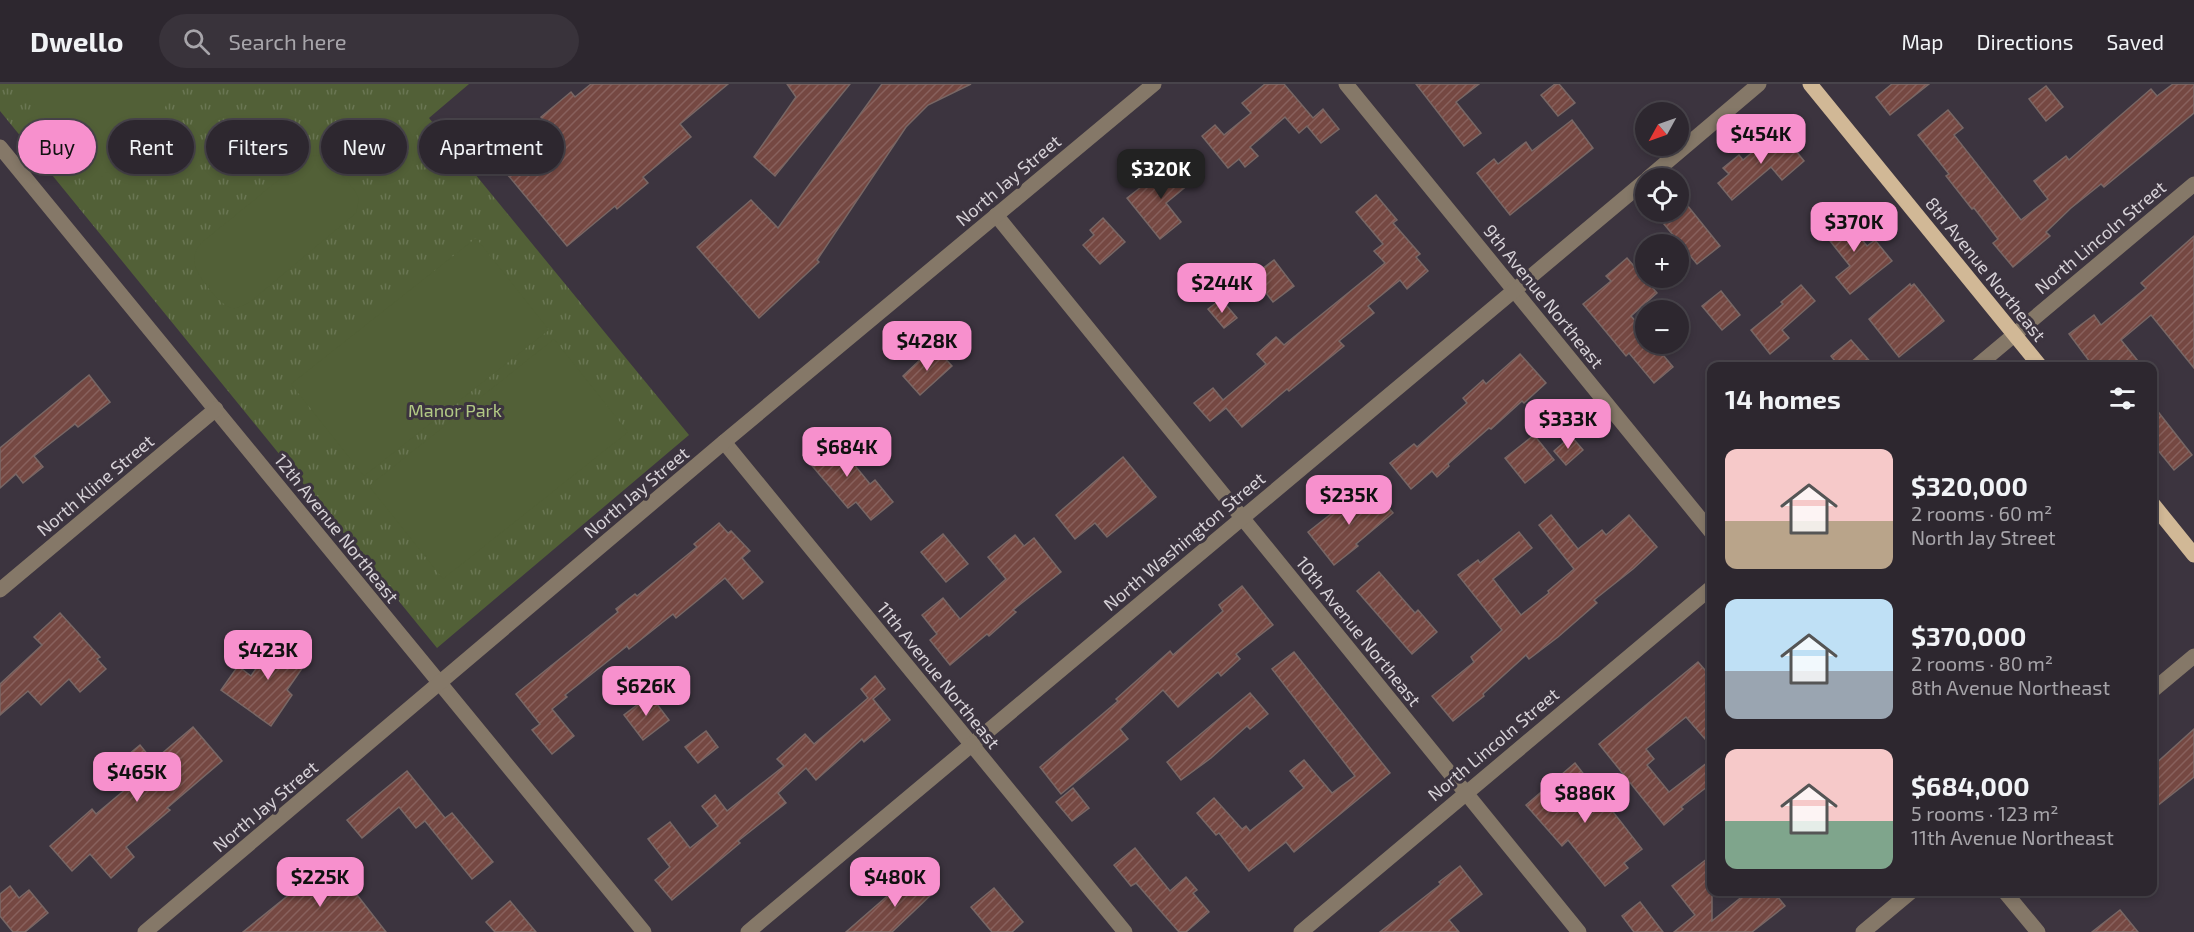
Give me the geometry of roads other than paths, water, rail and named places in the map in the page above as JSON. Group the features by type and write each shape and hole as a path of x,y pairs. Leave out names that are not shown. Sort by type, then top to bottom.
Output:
{"main road":[{"name":"8th Avenue Northeast","path":"1810,84 2037,362"},
{"path":"2157,509 2194,555"}],"street":[{"name":"North Jay Street","path":"150,930 724,442 1154,84"},
{"name":"9th Avenue Northeast","path":"1346,84 1707,527"},
{"name":"North Washington Street","path":"1660,168 1759,84"},
{"name":"12th Avenue Northeast","path":"0,147 644,932"},
{"name":"North Lincoln Street","path":"1982,362 2194,183"},
{"name":"North Washington Street","path":"748,932 1635,189"},
{"name":"10th Avenue Northeast","path":"996,215 1579,932"},
{"name":"North Kline Street","path":"0,590 216,409"},
{"name":"11th Avenue Northeast","path":"724,442 1125,932"},
{"name":"North Lincoln Street","path":"1301,932 1707,591"},
{"path":"2157,687 2194,656"},
{"path":"1863,932 1906,896"},
{"path":"2008,896 2038,932"}],"park label":[{"name":"Manor Park","path":"455,410"}]}
